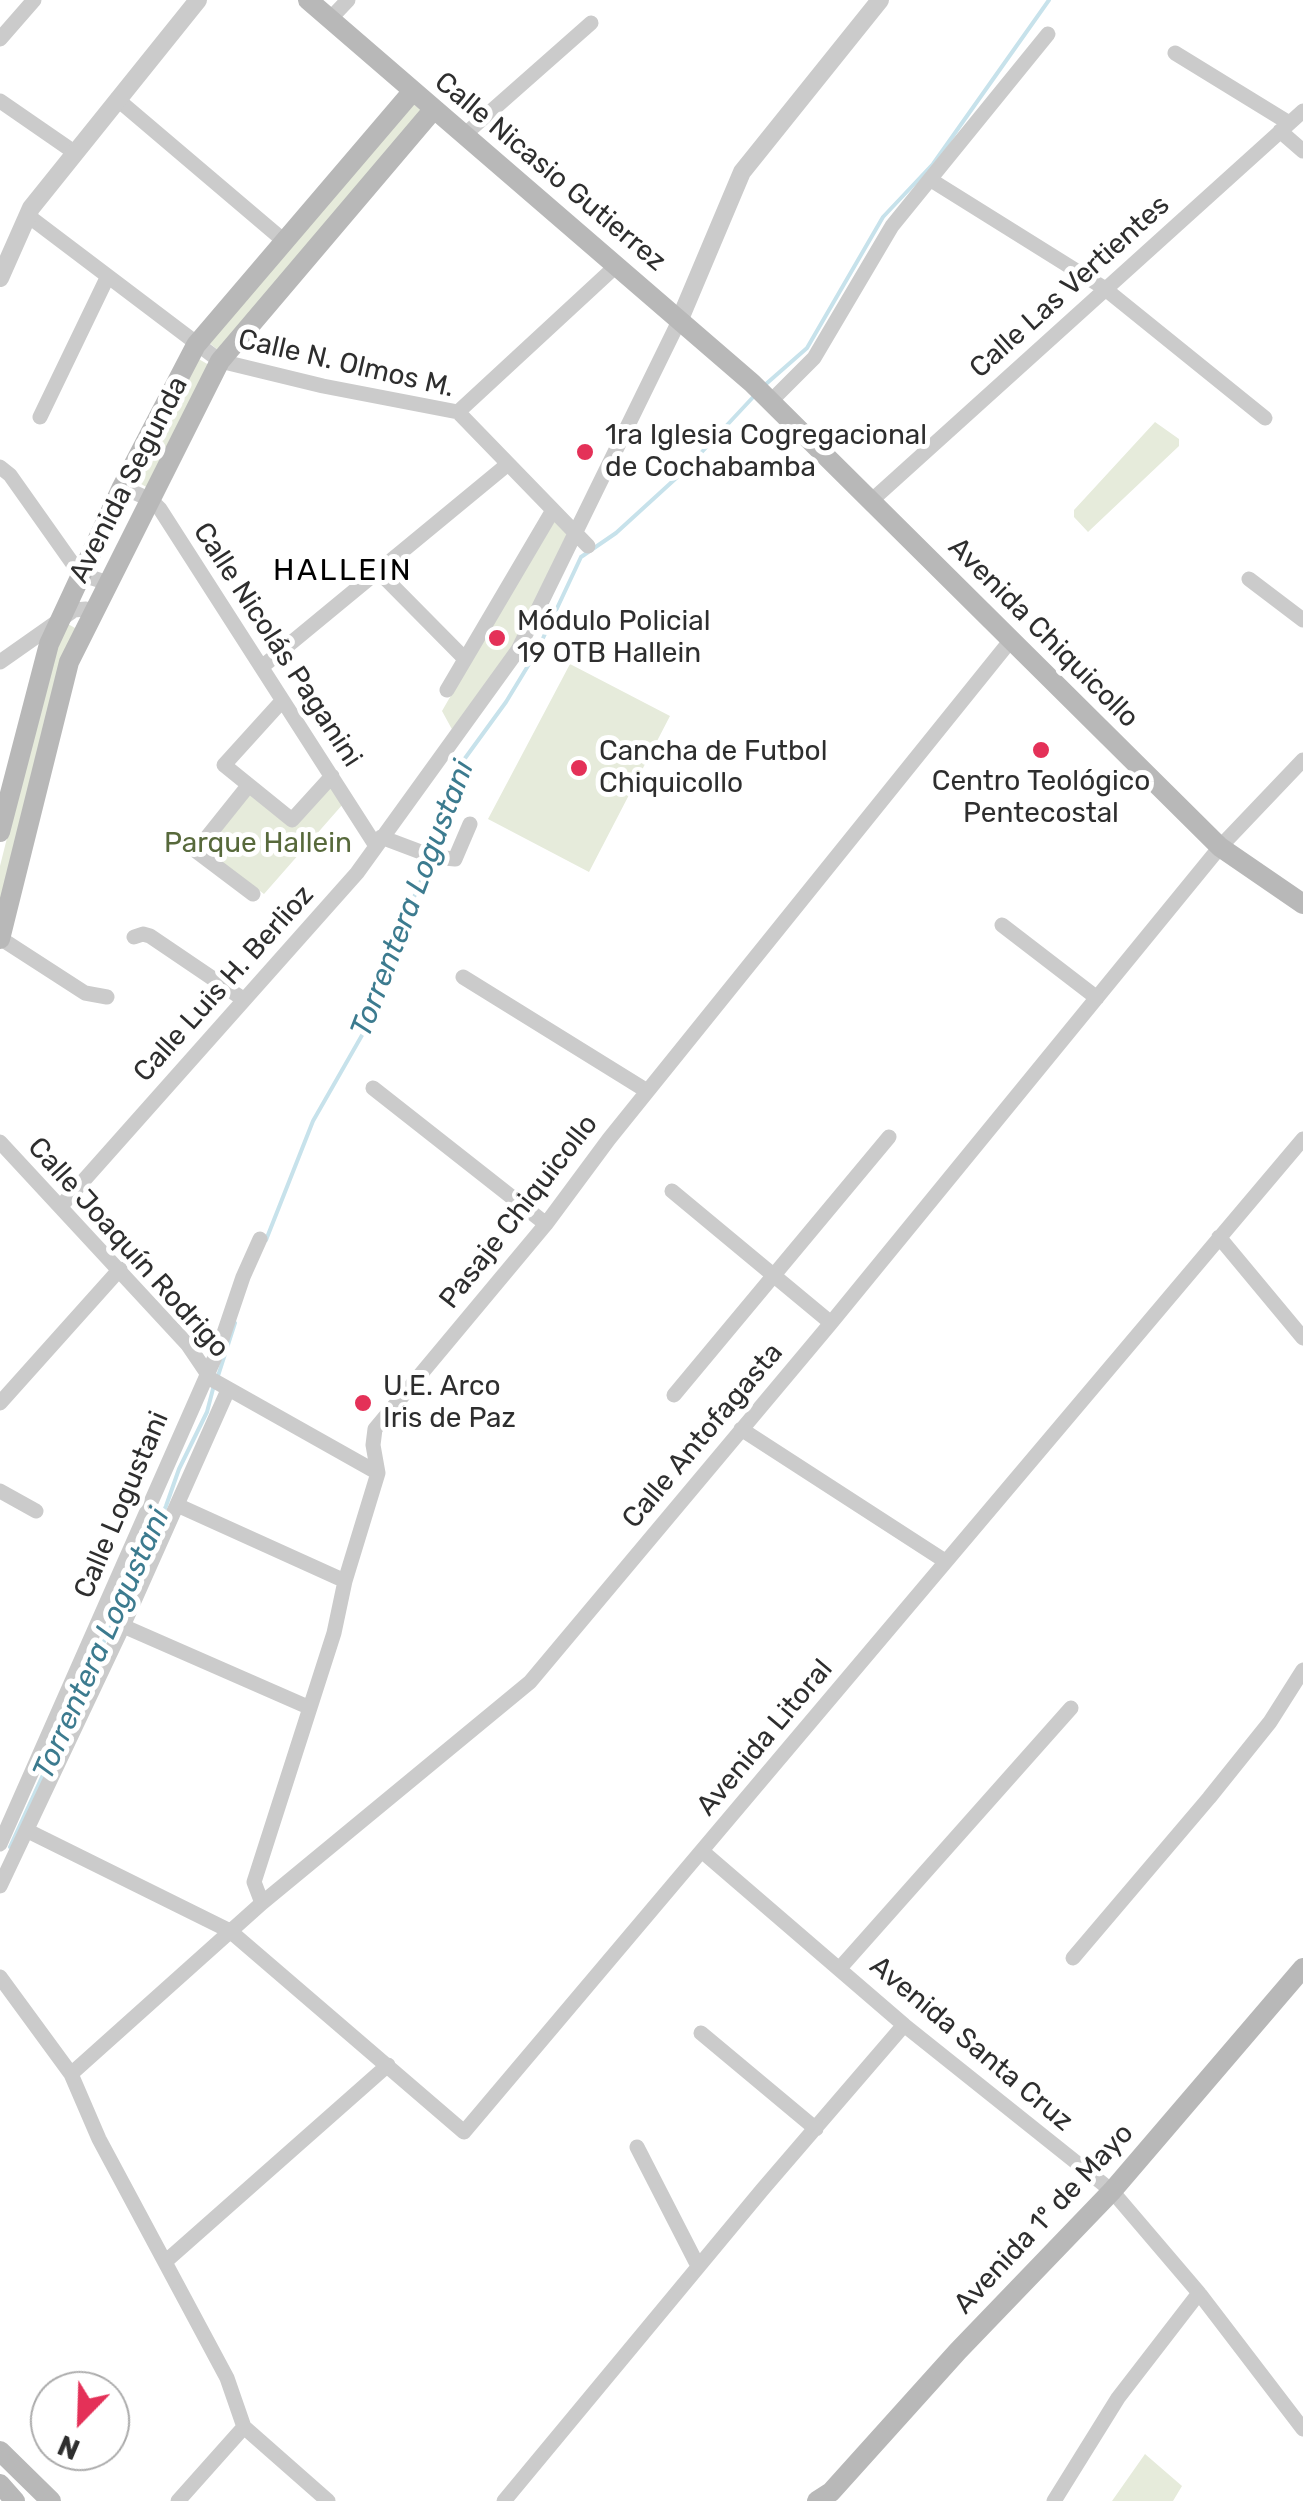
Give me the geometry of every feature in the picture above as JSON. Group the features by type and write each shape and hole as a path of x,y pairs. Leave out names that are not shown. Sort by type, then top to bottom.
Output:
{"main road":[{"name":"Calle Nicasio Gutierrez","path":"308,0 764,394"},
{"name":"Avenida Segunda","path":"0,832 49,644 122,487 196,345 412,92"},
{"name":"Avenida Segunda","path":"1,931 76,642 220,361 432,110"},
{"name":"Avenida Chiquicollo","path":"764,394 1220,847 1303,904"},
{"name":"Avenida 1º de Mayo","path":"818,2501 831,2492 958,2351 1112,2192 1303,1968"},
{"path":"0,2451 51,2501"},
{"path":"0,2484 16,2501"}],"street":[{"path":"0,40 34,0"},
{"path":"0,278 27,215 198,0"},
{"path":"330,19 348,0"},
{"path":"680,319 742,172 880,0"},
{"path":"463,136 591,23"},
{"path":"764,394 814,358 892,226 1048,34"},
{"path":"1175,53 1285,127 1303,152"},
{"path":"117,99 283,240"},
{"path":"0,124 7,105 74,152"},
{"name":"Calle Las Vertientes","path":"871,501 1303,110"},
{"path":"931,180 1104,288 1265,418"},
{"name":"Calle N. Olmos M.","path":"27,215 220,361 322,386 458,412 588,546"},
{"path":"458,412 616,266"},
{"path":"40,417 107,278"},
{"name":"Calle Luis H. Berlioz","path":"60,1206 356,873 518,650 680,319"},
{"path":"262,666 508,464"},
{"path":"0,467 10,475 80,574 108,583"},
{"name":"Calle Nicolás Paganini","path":"122,487 151,500 160,509 282,701 379,842"},
{"path":"446,690 552,510"},
{"path":"378,571 465,660"},
{"path":"1249,578 1303,620"},
{"path":"0,662 80,608 93,612"},
{"name":"Pasaje Chiquicollo","path":"262,1902 254,1882 334,1633 345,1581 378,1473 372,1444 375,1429 546,1224 647,1091 1011,640"},
{"path":"282,701 224,765 292,820 332,776"},
{"name":"Calle Antofagasta","path":"71,2074 262,1902 530,1682 831,1323 1220,847 1303,760"},
{"path":"248,786 196,851 253,894"},
{"path":"379,842 454,859 470,824"},
{"path":"1002,924 1097,998"},
{"path":"1,931 85,993 106,997"},
{"path":"134,937 150,936 243,999"},
{"path":"464,977 647,1091"},
{"path":"373,1088 546,1224"},
{"path":"674,1395 890,1137"},
{"name":"Avenida Litoral","path":"28,1831 230,1932 464,2132 1303,1140"},
{"name":"Calle Joaquín Rodrigo","path":"0,1142 120,1269 216,1382 378,1473"},
{"path":"672,1191 831,1323"},
{"path":"1219,1237 1303,1338"},
{"name":"Calle Logustani","path":"0,1886 177,1505 216,1382 243,1277 260,1239"},
{"path":"0,1403 120,1269"},
{"name":"Calle Logustani","path":"0,1844 216,1382"},
{"path":"741,1429 945,1561"},
{"path":"0,1491 36,1511"},
{"path":"177,1505 345,1581"},
{"path":"122,1626 308,1707"},
{"path":"1072,1958 1270,1722 1303,1670"},
{"path":"840,1968 1071,1708"},
{"name":"Avenida Santa Cruz","path":"703,1852 904,2025 1112,2192 1200,2292 1303,2430"},
{"path":"0,1977 71,2074 99,2139 227,2378 244,2426 328,2501"},
{"path":"504,2501 904,2025"},
{"path":"702,2033 816,2129"},
{"path":"165,2262 388,2065"},
{"path":"637,2147 698,2266"},
{"path":"1054,2501 1118,2398 1200,2292"},
{"path":"178,2501 244,2426"}],"green space":[{"path":"411,102 421,110 218,350 208,342"},
{"path":"197,358 209,365 148,488 136,481"},
{"path":"1155,422 1179,439 1179,446 1088,532 1074,517 1074,510"},
{"path":"556,521 568,533 518,642 454,733 442,711 550,523"},
{"path":"66,623 77,629 0,909 0,866 54,650"},
{"name":"Cancha de Futbol Chiquicollo","path":"570,664 670,716 589,872 488,819"},
{"name":"Parque Hallein","path":"331,787 343,804 264,894 209,853 210,842 247,796 288,822"},
{"path":"1145,2454 1182,2486 1173,2501 1112,2501"}],"waterway":[{"name":"Torrentera Logustani","path":"766,384 807,348 883,217 933,164 1049,0"},
{"name":"Torrentera Logustani","path":"433,850 455,795 463,761 537,651 581,557 616,533 685,470 756,394"},
{"name":"Torrentera Logustani","path":"266,1240 313,1121 369,1023 401,928 430,859"},
{"name":"Torrentera Logustani","path":"218,1376 235,1323"},
{"name":"Torrentera Logustani","path":"10,1847 166,1506 207,1412 214,1385"}],"place":[{"name":"1ra Iglesia Cogregacional de Cochabamba","path":"585,452"},
{"name":"Módulo Policial 19 OTB Hallein","path":"497,638"},
{"name":"Centro Teológico Pentecostal","path":"1041,750"},
{"name":"Cancha de Futbol Chiquicollo","path":"579,768"},
{"name":"U.E. Arco Iris de Paz","path":"363,1403"}],"district":[{"name":"HALLEIN","path":"343,571"}]}
